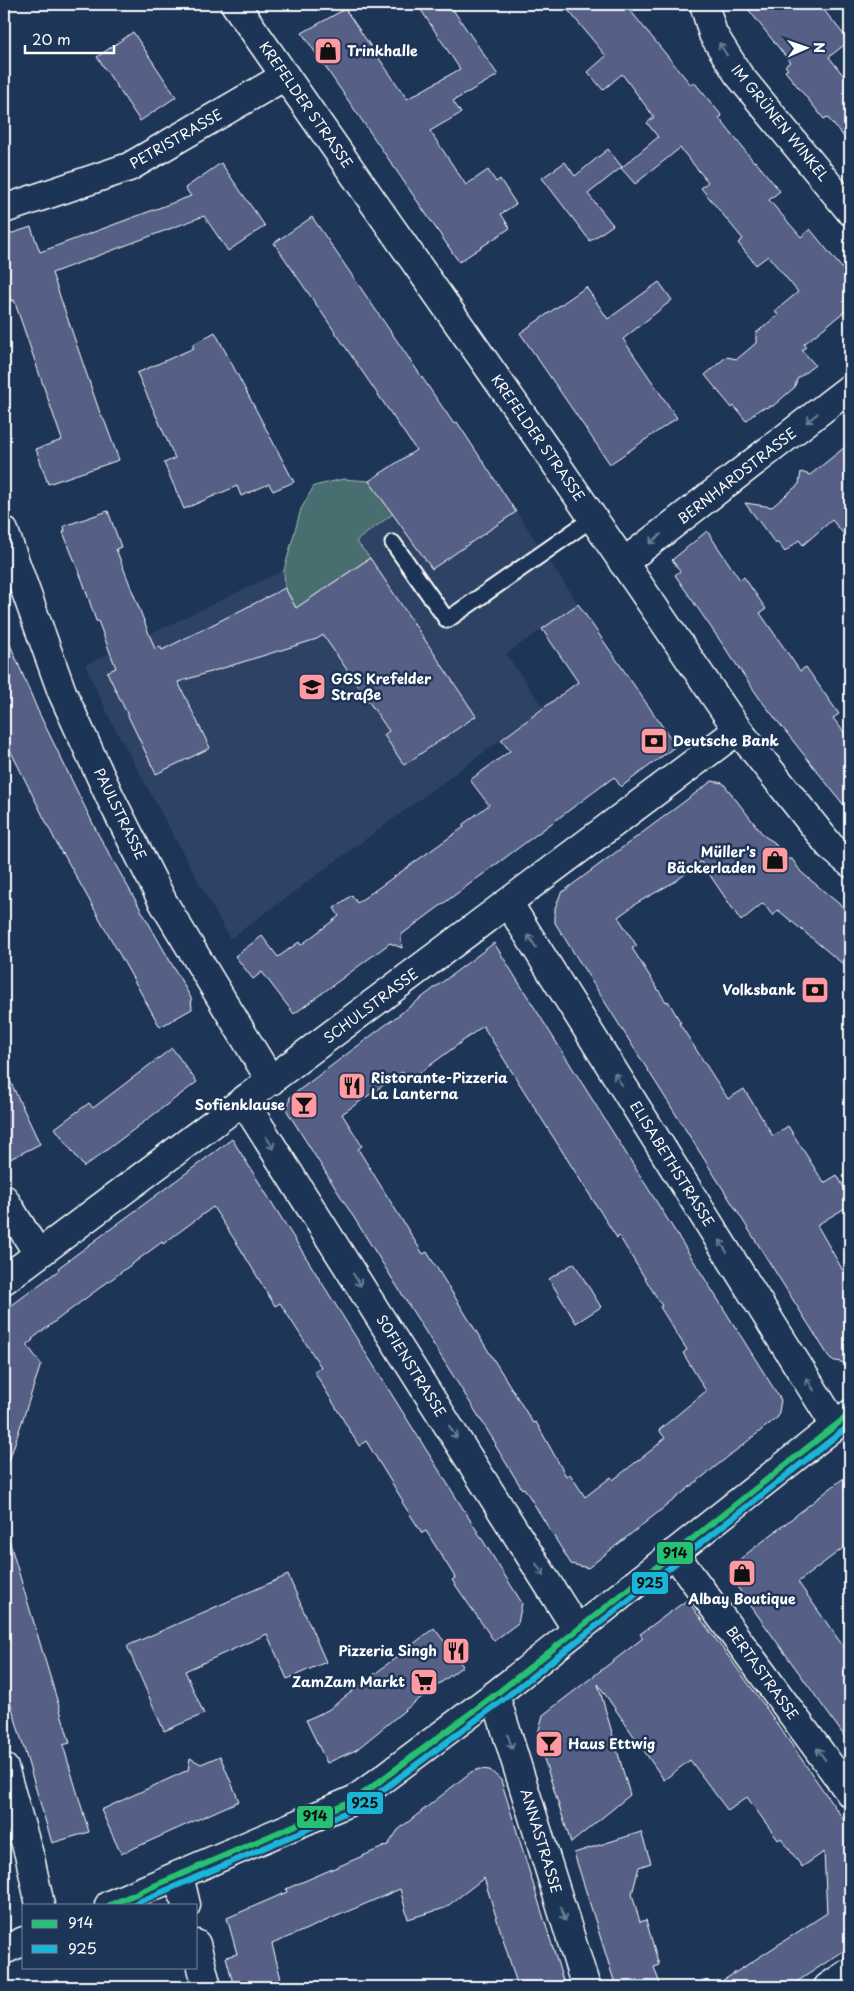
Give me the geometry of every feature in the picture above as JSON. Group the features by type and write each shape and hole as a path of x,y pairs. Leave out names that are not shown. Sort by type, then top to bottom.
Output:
{"street":[{"name":"KREFELDER STRASSE","path":"236,4 738,730 844,847"},
{"name":"IM GRÜNEN WINKEL","path":"704,4 714,34 738,74 850,211"},
{"name":"PETRISTRASSE","path":"4,209 129,167 285,76"},
{"name":"BERNHARDSTRASSE","path":"623,564 850,388"},
{"name":"PAULSTRASSE","path":"4,531 62,692 110,797 164,902 271,1081"},
{"name":"SCHULSTRASSE","path":"4,1280 509,904 738,730"},
{"name":"ELISABETHSTRASSE","path":"509,904 843,1420"},
{"name":"SOFIENSTRASSE","path":"244,1102 577,1630"},
{"path":"4,1199 38,1254"},
{"path":"111,1904 356,1800 495,1695 843,1420"},
{"name":"BERTASTRASSE","path":"674,1553 850,1793"},
{"name":"ANNASTRASSE","path":"495,1695 586,1987"},
{"path":"4,1768 30,1858 40,1904"},
{"path":"179,1875 186,1904"},
{"path":"4,1950 22,1942"},
{"path":"198,1952 207,1987"},
{"path":"828,1987 850,1972"}],"lane":[{"path":"393,543 446,620 593,518"}],"shaded area":[{"name":"GGS Krefelder Straße","path":"457,422 578,604 506,654 544,708 230,939 111,721 85,665 284,570 301,509 314,486 343,479 369,481"}],"green space":[{"path":"343,479 369,481 394,513 356,541 370,558 296,608 285,588 284,570 301,509 314,486"}],"building":[{"path":"417,4 449,4 498,75 453,101 461,113 430,131 466,185 488,170 496,182 500,179 516,204 501,214 510,228 459,262 302,33 345,9 407,99 460,69"},
{"path":"563,4 625,4 691,85 694,82 722,116 719,118 780,191 769,200 801,237 810,229 850,278 850,307 804,344 806,347 802,350 815,365 797,379 795,387 773,406 760,409 746,421 734,406 732,408 705,375 726,357 737,359 756,343 756,333 778,315 775,311 798,292 768,256 756,265 738,243 743,239 701,188 708,182 680,148 635,184 621,168 658,137 647,123 654,117 622,74 603,90 588,72 606,56"},
{"path":"744,4 819,4 849,41 829,57 850,84 850,144 827,117 824,119 785,71 788,69 785,66 790,62"},
{"path":"133,32 176,97 140,121 97,57"},
{"path":"608,149 622,167 588,194 613,225 590,241 542,178 565,162 575,176"},
{"path":"221,163 265,226 228,251 204,216 52,273 100,413 119,460 48,484 36,449 62,440 14,300 11,301 4,281 4,236 31,227 40,252 191,196 185,188"},
{"path":"312,217 454,424 457,422 516,512 432,569 369,481 416,450 274,243"},
{"path":"659,282 672,300 623,339 677,418 610,464 520,333 586,287 608,319"},
{"path":"215,332 294,482 273,491 269,484 241,496 237,486 184,509 164,463 175,458 137,373 194,348 192,345"},
{"path":"850,443 850,542 832,520 803,545 799,540 785,552 778,543 775,543 745,503 772,507 799,484 801,472 810,475"},
{"path":"108,511 121,547 116,549 155,649 160,646 162,650 285,588 296,608 370,558 476,716 404,765 384,735 389,731 323,635 317,639 178,682 210,748 156,774 107,672 116,668 98,621 96,621 63,532 65,531 64,526"},
{"path":"707,531 740,580 744,577 766,609 760,613 800,671 806,667 839,714 833,718 850,740 850,813 760,699 675,575 680,571 672,560"},
{"path":"578,604 676,746 621,787 614,777 401,935 402,948 390,943 294,1014 262,972 253,979 235,956 262,936 278,957 299,942 301,945 339,916 334,908 352,895 357,903 464,827 462,825 489,805 470,780 510,751 501,740 578,682 542,629"},
{"path":"4,630 38,711 98,834 191,998 192,1009 160,1027 62,854 4,738"},
{"path":"712,781 723,783 764,836 774,842 785,859 792,859 801,872 850,913 850,970 778,910 773,916 763,903 741,921 701,862 676,881 637,903 618,917 637,946 632,948 666,1002 668,1001 681,1023 679,1023 728,1099 744,1089 773,1136 788,1126 824,1183 837,1175 850,1198 850,1205 817,1225 850,1283 850,1364 831,1360 555,923 555,908 561,893"},
{"path":"494,943 781,1400 778,1417 588,1568 571,1564 524,1488 522,1489 496,1444 287,1111 290,1097","holes":["483,1026 617,1238 619,1236 662,1306 660,1307 687,1350 683,1353 706,1391 659,1430 665,1438 654,1448 613,1480 611,1477 585,1497 570,1474 566,1476 536,1422 533,1423 427,1252 423,1254 358,1149 362,1146 342,1114 402,1072 409,1081"]},
{"path":"172,1048 197,1082 84,1167 55,1128 89,1103 93,1108"},
{"path":"4,1068 40,1144 4,1162"},
{"path":"232,1139 522,1603 518,1623 494,1641 452,1580 455,1578 453,1574 426,1531 422,1533 402,1502 366,1441 359,1446 314,1371 321,1367 280,1303 275,1306 213,1207 82,1301 32,1339 27,1345 41,1364 8,1464 4,1464 4,1311 59,1270 58,1268"},
{"path":"574,1263 601,1307 576,1323 549,1279"},
{"path":"850,1473 850,1543 798,1582 850,1656 850,1744 733,1581 735,1563"},
{"path":"9,1540 70,1743 63,1745 89,1832 52,1843 4,1681 4,1541"},
{"path":"288,1575 326,1662 287,1679 267,1634 185,1671 204,1714 164,1731 127,1646"},
{"path":"687,1600 764,1705 850,1829 850,1957 845,1950 789,1987 713,1987 827,1913 824,1852 802,1867 781,1838 778,1840 747,1797 728,1811 690,1760 664,1780 598,1684 630,1795 571,1843 537,1737 543,1715 643,1638 640,1634"},
{"path":"434,1628 463,1666 356,1750 327,1763 306,1720 328,1710"},
{"path":"220,1756 239,1801 121,1854 101,1810 188,1770 190,1758 201,1764"},
{"path":"480,1769 490,1770 501,1780 565,1987 518,1987 484,1878 445,1908 408,1919 400,1889 272,1944 283,1987 234,1987 226,1957 237,1954 227,1918 287,1892 286,1889 388,1845 398,1830 471,1772"},
{"path":"641,1832 651,1863 639,1867 632,1894 640,1922 646,1920 659,1965 654,1967 661,1987 616,1987 574,1853"}],"transit line":[{"name":"914","path":"112,1904 356,1799 495,1695 850,1414"},
{"name":"925","path":"134,1904 361,1806 500,1702 850,1425"}],"place":[{"name":"Trinkhalle","path":"328,51"},
{"name":"GGS Krefelder Straße","path":"312,687"},
{"name":"Deutsche Bank","path":"654,741"},
{"name":"Müller's Bäckerladen","path":"775,860"},
{"name":"Volksbank","path":"815,990"},
{"name":"Ristorante-Pizzeria La Lanterna","path":"352,1086"},
{"name":"Sofienklause","path":"304,1105"},
{"name":"Albay Boutique","path":"742,1573"},
{"name":"Pizzeria Singh","path":"456,1651"},
{"name":"ZamZam Markt","path":"424,1682"},
{"name":"Haus Ettwig","path":"549,1744"}]}
